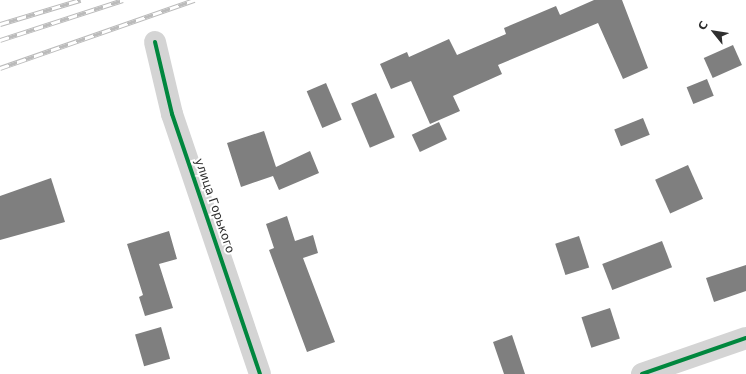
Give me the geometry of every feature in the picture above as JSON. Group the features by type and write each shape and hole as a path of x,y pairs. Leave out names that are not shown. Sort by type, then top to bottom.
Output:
{"street":[{"name":"улица Горького","path":"155,42 172,114 260,374"},
{"path":"642,374 746,338"}],"building":[{"path":"594,0 622,0 648,68 623,79 598,23 498,65 502,74 453,96 460,111 430,124 411,81 391,89 380,64 407,52 409,57 449,39 457,55 506,34 504,28 556,6 560,15"},
{"path":"733,45 742,65 713,78 704,58"},
{"path":"707,79 714,96 693,104 687,87"},
{"path":"326,83 342,120 322,128 307,91"},
{"path":"376,93 395,137 370,148 351,104"},
{"path":"643,118 650,135 621,146 614,130"},
{"path":"439,122 447,139 420,152 412,135"},
{"path":"264,131 276,167 310,151 319,173 279,190 273,176 241,187 227,143"},
{"path":"688,165 703,199 670,213 655,180"},
{"path":"51,178 65,222 0,240 0,196"},
{"path":"287,216 295,241 313,235 318,253 303,258 335,342 307,352 269,250 274,248 266,224"},
{"path":"169,231 177,259 159,264 173,308 145,316 139,297 143,295 127,244"},
{"path":"579,236 589,267 565,275 555,244"},
{"path":"662,241 672,267 612,290 602,264"},
{"path":"746,265 746,291 714,302 706,278"},
{"path":"610,308 620,338 591,348 581,317"},
{"path":"161,327 170,359 144,366 135,334"},
{"path":"512,335 525,374 504,374 493,342"}],"railway":[{"path":"0,24 80,0"},
{"path":"0,40 123,0"},
{"path":"0,68 194,0"}],"cycle path":[{"path":"155,42 172,114 260,374"},
{"path":"642,374 746,338"}]}
